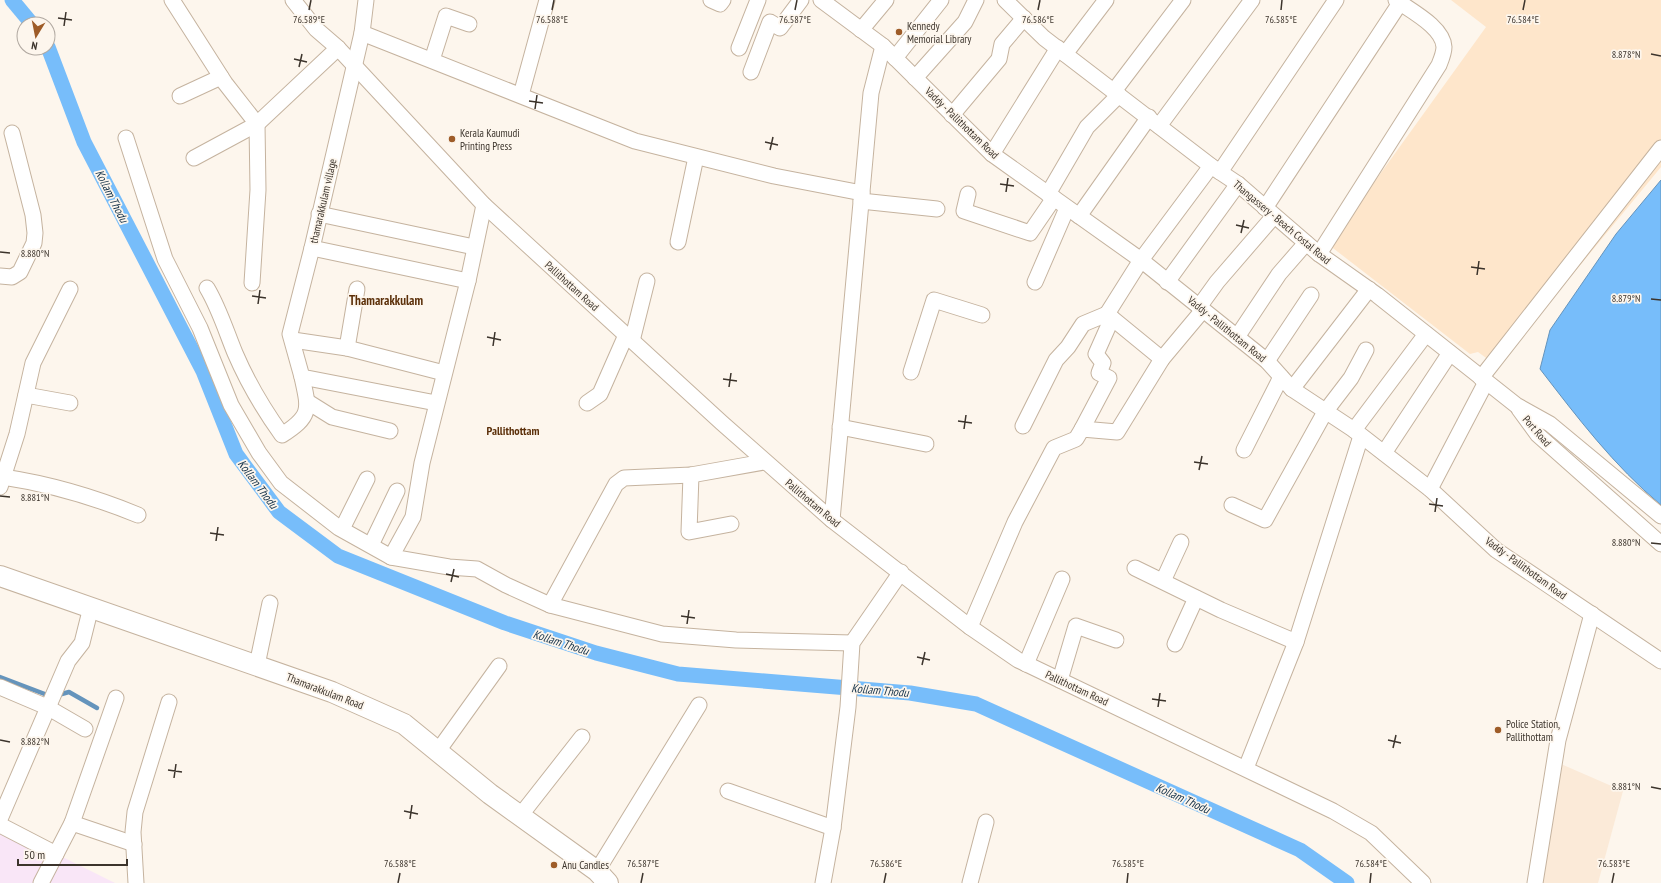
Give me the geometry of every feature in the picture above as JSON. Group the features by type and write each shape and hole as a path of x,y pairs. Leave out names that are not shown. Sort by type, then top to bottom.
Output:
{"main road":[{"name":"Thamarakkulam Road","path":"0,576 332,692 404,724 490,794 602,877"}],"street":[{"path":"172,0 221,77 257,124 258,190 252,283"},
{"name":"Pallithottam Road","path":"293,0 316,29 338,48 354,67 484,205 764,462 832,520 970,627 1026,664 1246,768 1333,811 1371,833 1423,883"},
{"name":"thamarakkulam village","path":"292,337 319,214 362,33 366,0"},
{"path":"521,95 547,0"},
{"path":"711,0 720,4 723,0"},
{"path":"739,48 758,0"},
{"path":"751,72 770,22 780,28 801,0"},
{"name":"Vaddy - Pallithottam Road","path":"821,0 883,46 992,154 1141,260 1267,361 1292,389 1358,433 1430,489 1496,550 1661,661"},
{"path":"861,30 886,0"},
{"path":"895,58 941,0"},
{"path":"915,78 965,22 976,0"},
{"path":"992,154 1062,51 1106,0"},
{"path":"968,194 964,211 1030,233 1087,127 1116,93 1183,0"},
{"path":"1035,282 1073,212 1154,122 1252,0"},
{"path":"970,627 1015,522 1054,448 1076,438 1109,378 1098,374 1103,363 1096,354 1110,316 1141,260 1215,169 1336,0"},
{"name":"Thangassery - Beach Costal Road","path":"1007,1 1062,51 1215,169 1238,184 1319,254 1369,289 1516,405"},
{"path":"1082,429 1117,432 1162,359 1201,308 1217,282 1269,212 1398,1 1437,30 1443,39 1444,48 1439,65 1319,254"},
{"path":"432,60 446,16 469,24"},
{"path":"952,115 999,59 1002,44 1024,18"},
{"path":"362,33 634,141 862,197 937,209"},
{"path":"832,520 862,197 870,93 883,46"},
{"path":"194,158 257,124 338,48"},
{"path":"180,96 221,77"},
{"path":"0,276 12,277 20,272 34,243 35,233 33,215 12,133"},
{"path":"126,138 165,259 200,328 231,405 259,453 281,483 342,529 391,557 449,567 477,569 506,585 550,605 662,634 851,649"},
{"path":"1430,489 1484,380 1661,148"},
{"path":"678,242 696,157"},
{"path":"1167,282 1238,184"},
{"path":"391,557 413,517 422,463 468,281 484,205"},
{"path":"319,214 474,247"},
{"path":"1238,337 1279,274 1306,243"},
{"path":"312,248 468,281"},
{"path":"587,403 600,394 629,338 647,281"},
{"path":"207,288 224,324 235,353 268,416 282,435 298,424 307,411 308,402 292,337 347,348 444,373"},
{"path":"70,289 33,363 17,434 2,482 42,483 101,500 138,515"},
{"path":"347,348 357,289"},
{"path":"1292,389 1369,289"},
{"path":"1267,361 1311,295"},
{"path":"911,372 934,300 982,315"},
{"path":"1110,316 1162,359"},
{"path":"1023,426 1056,360 1068,347 1083,324 1110,316"},
{"path":"1246,768 1296,642 1358,433 1426,334"},
{"path":"1232,505 1265,520 1325,412 1351,378 1366,350"},
{"path":"1384,453 1450,354"},
{"path":"302,377 436,403"},
{"path":"1244,450 1281,377"},
{"path":"26,395 70,403"},
{"path":"308,402 332,417 390,431"},
{"name":"Port Road","path":"1516,405 1550,424 1661,516"},
{"name":"Port Road","path":"1516,405 1538,435 1661,544"},
{"path":"840,427 926,444"},
{"path":"550,605 616,484 624,478 691,475 764,462"},
{"path":"691,475 689,532 731,524"},
{"path":"342,529 367,479"},
{"path":"371,545 397,492"},
{"path":"1163,581 1180,542"},
{"path":"1135,568 1196,598 1296,642"},
{"path":"823,883 833,828 848,707 851,649 901,572"},
{"path":"1026,664 1062,579"},
{"path":"1175,644 1196,598"},
{"path":"257,666 270,603"},
{"path":"1535,883 1558,740 1592,614"},
{"path":"0,819 68,661 82,644 89,615"},
{"path":"1060,680 1076,626 1116,640"},
{"path":"438,751 500,666"},
{"path":"0,687 47,707 85,729"},
{"path":"41,883 72,823 116,698"},
{"path":"136,883 134,844 136,812 169,702"},
{"path":"602,877 699,705"},
{"path":"520,816 582,737"},
{"path":"728,791 833,828"},
{"path":"970,883 986,822"},
{"path":"72,823 134,844"},
{"path":"0,825 56,854"}],"shaded area":[{"path":"1451,0 1661,0 1661,167 1497,366 1478,352 1470,354 1329,245 1486,27"},
{"path":"1561,764 1623,791 1598,883 1539,883"},
{"path":"0,826 115,883 0,883"}],"water":[{"path":"1661,180 1661,505 1627,474 1582,423 1540,369 1550,330 1616,234"}],"waterway":[{"name":"Kollam Thodu","path":"12,0 25,16"},
{"name":"Kollam Thodu","path":"51,56 84,142 203,371 236,454 279,512 338,556 505,623 596,653 678,674 910,693 976,704 1300,850 1347,883"},
{"path":"0,677 50,696"},
{"path":"58,695 69,692 97,708"}],"place":[{"name":"Kennedy Memorial Library","path":"899,32"},
{"name":"Kerala Kaumudi Printing Press","path":"452,139"},
{"name":"Police Station, Pallithottam","path":"1498,730"},
{"name":"Anu Candles","path":"554,865"}],"district":[{"name":"Thamarakkulam","path":"386,300"},
{"name":"Pallithottam","path":"513,430"}]}
